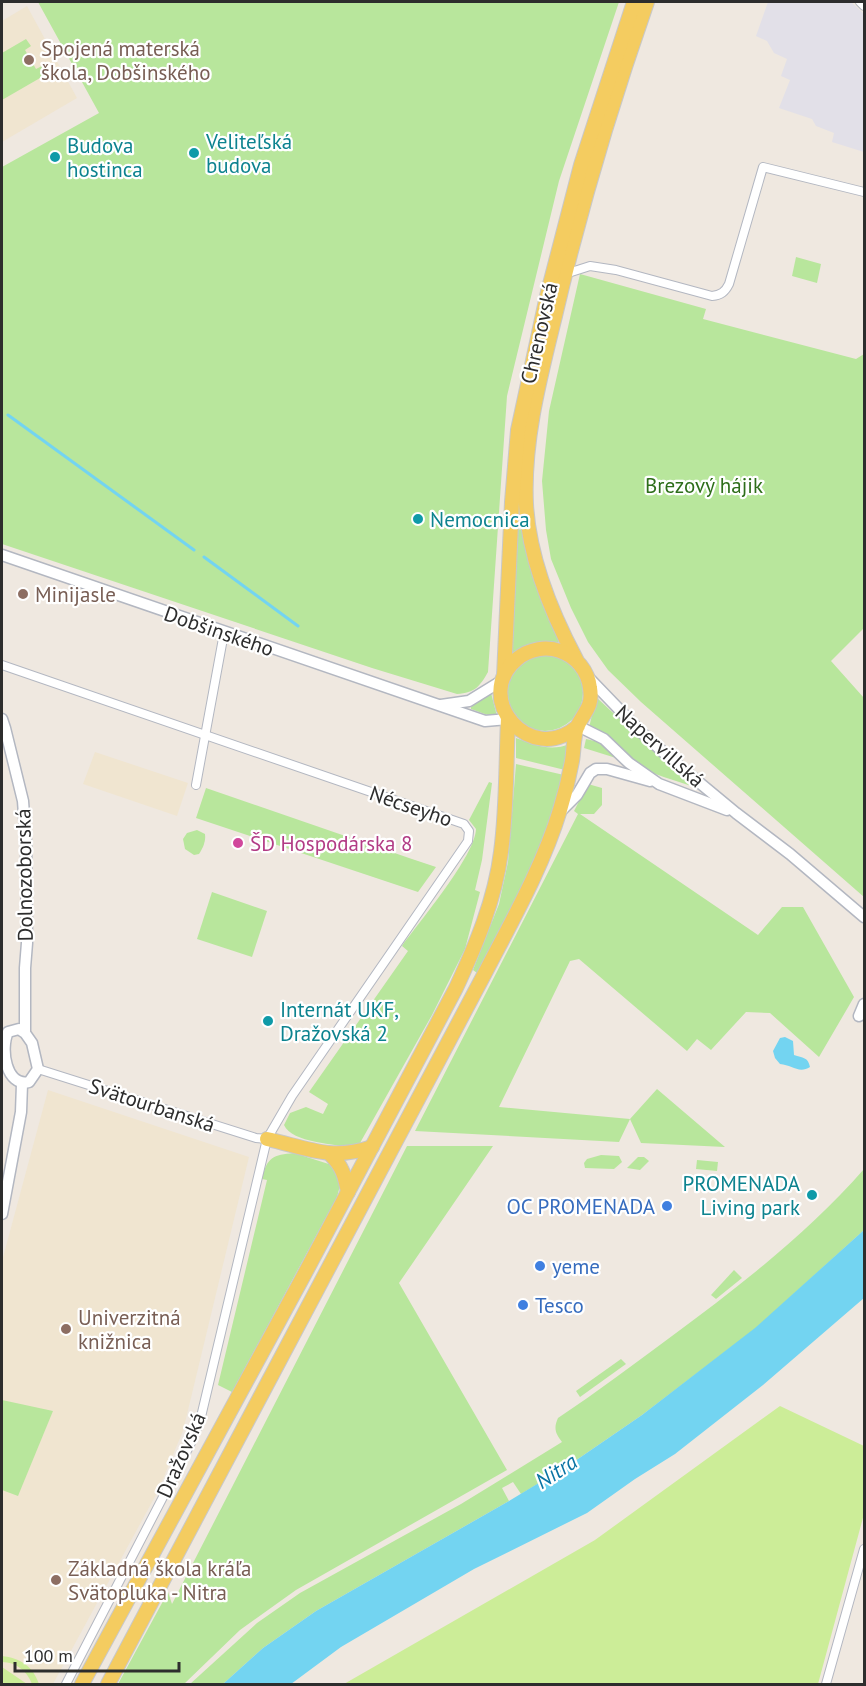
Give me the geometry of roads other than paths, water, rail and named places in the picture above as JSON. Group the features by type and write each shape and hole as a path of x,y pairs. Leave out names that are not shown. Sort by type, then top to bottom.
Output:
{"main road":[{"name":"Chrenovská","path":"504,678 512,502 518,430 547,296 581,165 634,2"},
{"name":"Chrenovská","path":"577,661 547,596 532,542 526,506 526,476 533,411 565,274 619,80 647,2"},
{"path":"82,1684 372,1147 456,988 481,930 501,854 508,719 501,700 504,678 518,658 539,649 561,651 577,661 587,676 590,686 590,702 578,726 564,735 543,739 524,733 508,719"},
{"path":"108,1684 518,911 560,812 570,775 578,726"},
{"path":"267,1139 331,1155 356,1152 372,1147"},
{"path":"331,1155 344,1171 348,1192"}],"street":[{"path":"860,2 864,6"},
{"name":"Chrenovská","path":"565,274 590,266 616,270 712,296 719,295 726,291 729,284 763,167 864,192"},
{"name":"Dobšinského","path":"2,555 485,721 508,719"},
{"path":"196,785 224,633"},
{"name":"Nécseyho","path":"2,665 464,824 469,831 468,841 292,1096 267,1139"},
{"name":"Napervillská","path":"587,676 641,732 864,917"},
{"name":"Dobšinského","path":"438,705 469,700 484,693 504,678"},
{"name":"Dolnozoborská","path":"3,725 23,801 26,843 27,943 25,1033 32,1043 38,1069"},
{"name":"Napervillská","path":"578,726 604,739 629,763 659,784 736,813"},
{"path":"560,812 577,795 590,773 596,769 607,769 659,784"},
{"path":"863,1013 864,1004"},
{"path":"25,1033 19,1029 8,1032 3,1037 10,1073 22,1084 29,1082 38,1069"},
{"name":"Svätourbanská","path":"38,1069 256,1138 267,1139"},
{"path":"2,1214 21,1112 22,1084"},
{"name":"Dražovská","path":"66,1684 190,1445 200,1421 267,1139"},
{"path":"826,1684 864,1549"}],"water":[{"path":"785,1037 793,1041 794,1055 806,1060 810,1067 802,1070 780,1064 775,1058 773,1051 780,1038"},
{"path":"864,1230 864,1298 763,1385 675,1454 587,1513 474,1569 341,1647 291,1684 223,1684 263,1648 316,1611 509,1501 575,1461 642,1415 755,1328"}],"waterway":[{"path":"8,415 194,550"},
{"path":"204,557 298,626"}],"place":[{"name":"Spojená materská škola, Dobšinského","path":"29,60"},
{"name":"Veliteľská budova","path":"194,153"},
{"name":"Budova hostinca","path":"55,157"},
{"name":"Nemocnica","path":"418,519"},
{"name":"Minijasle","path":"23,594"},
{"name":"ŠD Hospodárska 8","path":"238,843"},
{"name":"Internát UKF, Dražovská 2","path":"268,1021"},
{"name":"PROMENADA Living park","path":"812,1195"},
{"name":"OC PROMENADA","path":"667,1206"},
{"name":"yeme","path":"540,1266"},
{"name":"Tesco","path":"523,1305"},
{"name":"Univerzitná knižnica","path":"66,1329"},
{"name":"Základná škola kráľa Svätopluka - Nitra","path":"56,1580"}],"park label":[{"name":"Brezový hájik","path":"704,485"}],"water label":[{"name":"Nitra","path":"556,1471"}]}
